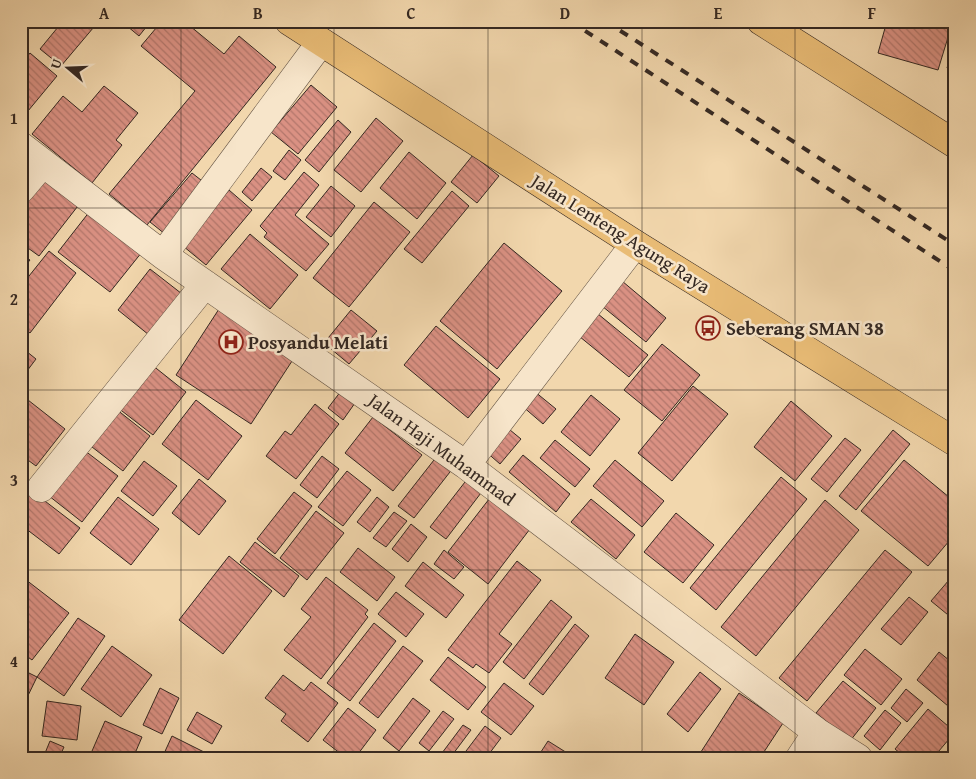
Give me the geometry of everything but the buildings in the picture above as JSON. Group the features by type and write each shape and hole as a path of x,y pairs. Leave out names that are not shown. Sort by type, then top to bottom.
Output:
{"main road":[{"name":"Jalan Lenteng Agung Raya","path":"289,21 635,244 955,442"},
{"path":"761,21 955,144"}],"street":[{"path":"163,255 321,42"},
{"name":"Jalan Haji Muhammad","path":"21,146 163,255 466,465 817,732 858,758"},
{"path":"21,189 43,163"},
{"path":"466,465 635,244"},
{"path":"41,488 205,284"},
{"path":"800,758 817,732"}],"railway":[{"path":"570,21 955,271"},
{"path":"605,21 955,245"}],"place":[{"name":"Seberang SMAN 38","path":"708,328"},
{"name":"Posyandu Melati","path":"231,342"}]}
